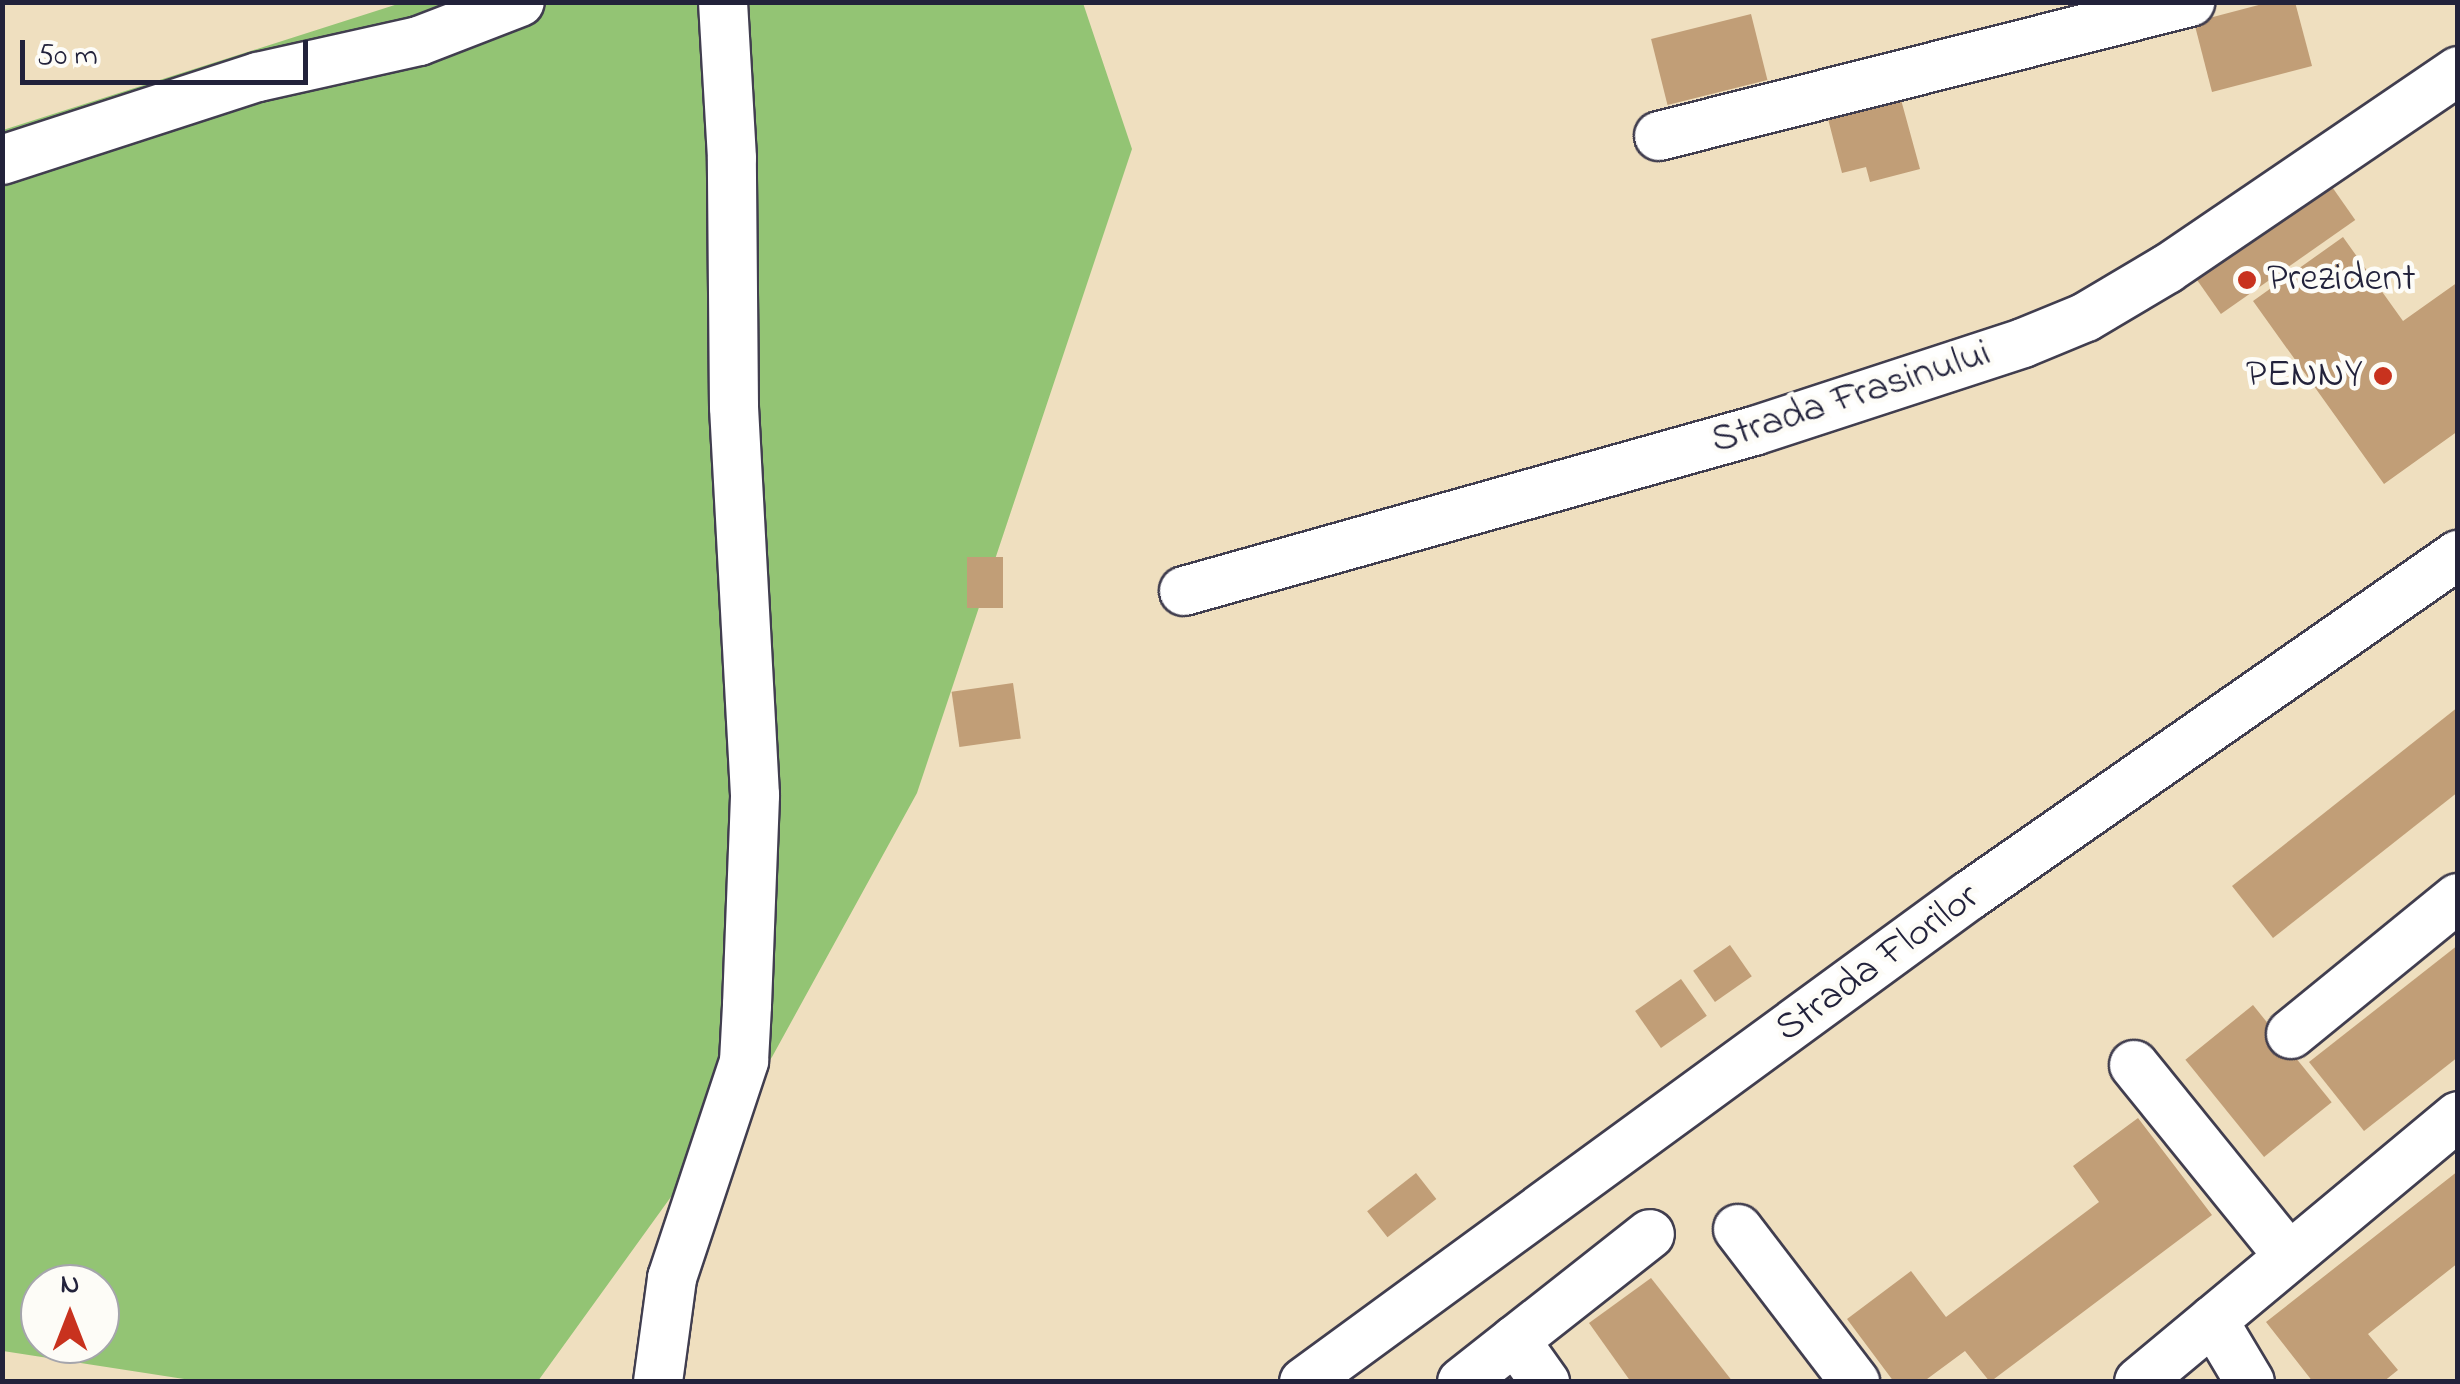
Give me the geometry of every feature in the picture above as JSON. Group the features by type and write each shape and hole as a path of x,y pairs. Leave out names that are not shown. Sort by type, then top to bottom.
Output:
{"street":[{"path":"2,160 258,77 419,41 520,2"},
{"path":"658,1382 672,1278 744,1061 748,1006 755,795 734,407 732,158 723,2"},
{"path":"1659,136 2190,2"},
{"name":"Strada Frasinului","path":"1184,591 1754,430 2022,343 2086,316 2167,269 2458,71"},
{"name":"Strada Florilor","path":"1304,1382 1970,895 2458,555"},
{"path":"2290,1034 2458,898"},
{"path":"2134,1065 2288,1254"},
{"path":"2138,1382 2458,1116"},
{"path":"1738,1229 1854,1382"},
{"path":"1462,1382 1650,1234"},
{"path":"2213,1320 2250,1382"},
{"path":"1515,1340 1545,1382"}],"green space":[{"path":"401,3 1083,3 1132,149 917,793 772,1057 538,1381 197,1381 87,1364 120,1364 120,1264 20,1264 20,1354 3,1351 3,130"}],"building":[{"path":"2270,2 2295,2 2312,66 2212,92 2194,22"},
{"path":"1751,14 1767,80 1668,105 1651,39"},
{"path":"1900,96 1920,169 1870,182 1866,167 1842,173 1827,115"},
{"path":"2330,184 2355,220 2221,314 2196,278"},
{"name":"PENNY","path":"2343,237 2403,321 2458,282 2458,431 2384,484 2253,301"},
{"path":"967,557 1003,557 1003,608 967,608"},
{"path":"1013,683 1021,738 959,747 952,692"},
{"path":"2458,707 2458,792 2273,938 2232,886"},
{"path":"1730,945 1752,976 1715,1002 1693,971"},
{"path":"2458,945 2458,1057 2364,1131 2309,1062"},
{"path":"1681,979 1707,1016 1661,1048 1635,1011"},
{"path":"2253,1005 2332,1102 2264,1157 2185,1060"},
{"path":"2138,1118 2212,1215 1990,1382 1965,1351 1923,1382 1894,1382 1847,1319 1911,1271 1946,1317 2099,1202 2073,1166"},
{"path":"2458,1171 2458,1263 2368,1334 2398,1370 2383,1382 2313,1382 2266,1322"},
{"path":"1416,1173 1436,1199 1387,1237 1367,1211"},
{"path":"1651,1278 1733,1382 1631,1382 1589,1323"}],"place":[{"name":"Prezident","path":"2247,280"},
{"name":"PENNY","path":"2383,376"}]}
